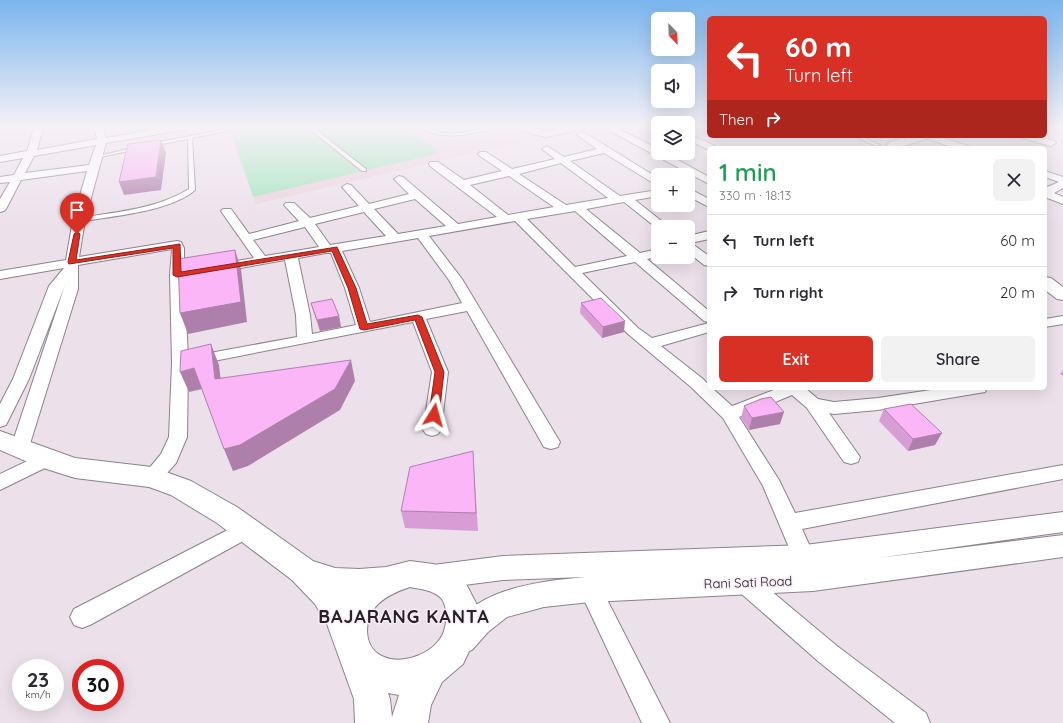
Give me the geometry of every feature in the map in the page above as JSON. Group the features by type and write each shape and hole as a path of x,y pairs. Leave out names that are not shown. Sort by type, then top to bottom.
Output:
{"main road":[{"path":"10,443 46,459 75,468 152,477 181,488 227,515 303,571 326,594 339,614 372,699 374,723"},
{"path":"303,571 335,582 359,583 386,580 410,574 433,577 452,588 462,607 462,630 414,702 409,723"},
{"path":"386,580 366,595 353,616 354,650 378,674 404,678 441,661"}],"street":[{"path":"0,209 27,160"},
{"path":"492,160 570,208 636,257 707,316"},
{"path":"462,184 561,160 653,220"},
{"path":"621,160 651,179"},
{"path":"670,160 707,181"},
{"path":"0,180 94,162 79,220 71,267 71,289 10,443"},
{"path":"434,164 511,217 573,271 633,331 697,383 730,414 772,485 809,568"},
{"path":"1047,175 1063,180"},
{"path":"399,179 456,228"},
{"path":"695,185 707,182"},
{"path":"1063,184 1049,190 1048,194 1063,201"},
{"path":"347,187 395,238"},
{"path":"177,275 651,194"},
{"path":"246,238 367,209 417,195"},
{"path":"695,195 707,203"},
{"path":"290,205 331,249 352,288 364,327"},
{"path":"227,211 262,261"},
{"path":"421,234 455,279 551,442"},
{"path":"695,242 707,236"},
{"path":"0,275 71,267 177,245 180,363 178,437 169,458 152,477"},
{"path":"695,251 707,260"},
{"path":"573,271 651,254"},
{"path":"291,256 303,315 305,340"},
{"path":"0,421 21,379 56,286 71,267"},
{"path":"1047,267 1063,279"},
{"path":"1047,283 1063,295"},
{"path":"180,363 305,340 470,306"},
{"path":"418,317 440,372 432,430"},
{"path":"1047,323 1063,320"},
{"path":"648,344 707,328"},
{"path":"730,414 790,390"},
{"path":"797,390 813,404 851,457"},
{"path":"813,404 834,408 871,404 961,390"},
{"path":"0,483 46,459"},
{"path":"789,523 1063,472"},
{"path":"433,577 503,568 546,566 809,568 1063,522"},
{"path":"82,617 247,529"},
{"name":"Rani Sati Road","path":"441,661 477,622 499,606 544,594 590,589 744,582 809,568 1063,546"},
{"path":"744,582 828,654 916,723"},
{"path":"590,589 656,723"}],"lane":[{"path":"94,162 103,160"},
{"path":"79,220 157,205 181,198 192,190 191,160"},
{"path":"351,160 364,170"}],"shaded area":[{"path":"239,160 445,160 256,204"}],"green space":[{"path":"241,160 411,160 253,197"}],"building":[{"path":"124,160 158,160 156,177 119,182"},
{"path":"235,250 241,302 180,313 178,259"},
{"path":"601,298 625,321 603,327 581,303"},
{"path":"332,299 339,316 317,320 311,303"},
{"path":"211,344 215,379 351,360 335,389 240,445 224,449 194,368 180,372 181,351"},
{"path":"771,397 784,412 752,418 744,406 761,399"},
{"path":"911,404 942,433 913,439 884,409"},
{"path":"473,451 476,513 401,511 410,467"}],"district":[{"name":"BAJARANG KANTA","path":"404,617"}],"route":[{"path":"77,234 72,262 177,245 177,275 335,248 352,288 364,327 418,317 440,372 434,415"}]}
